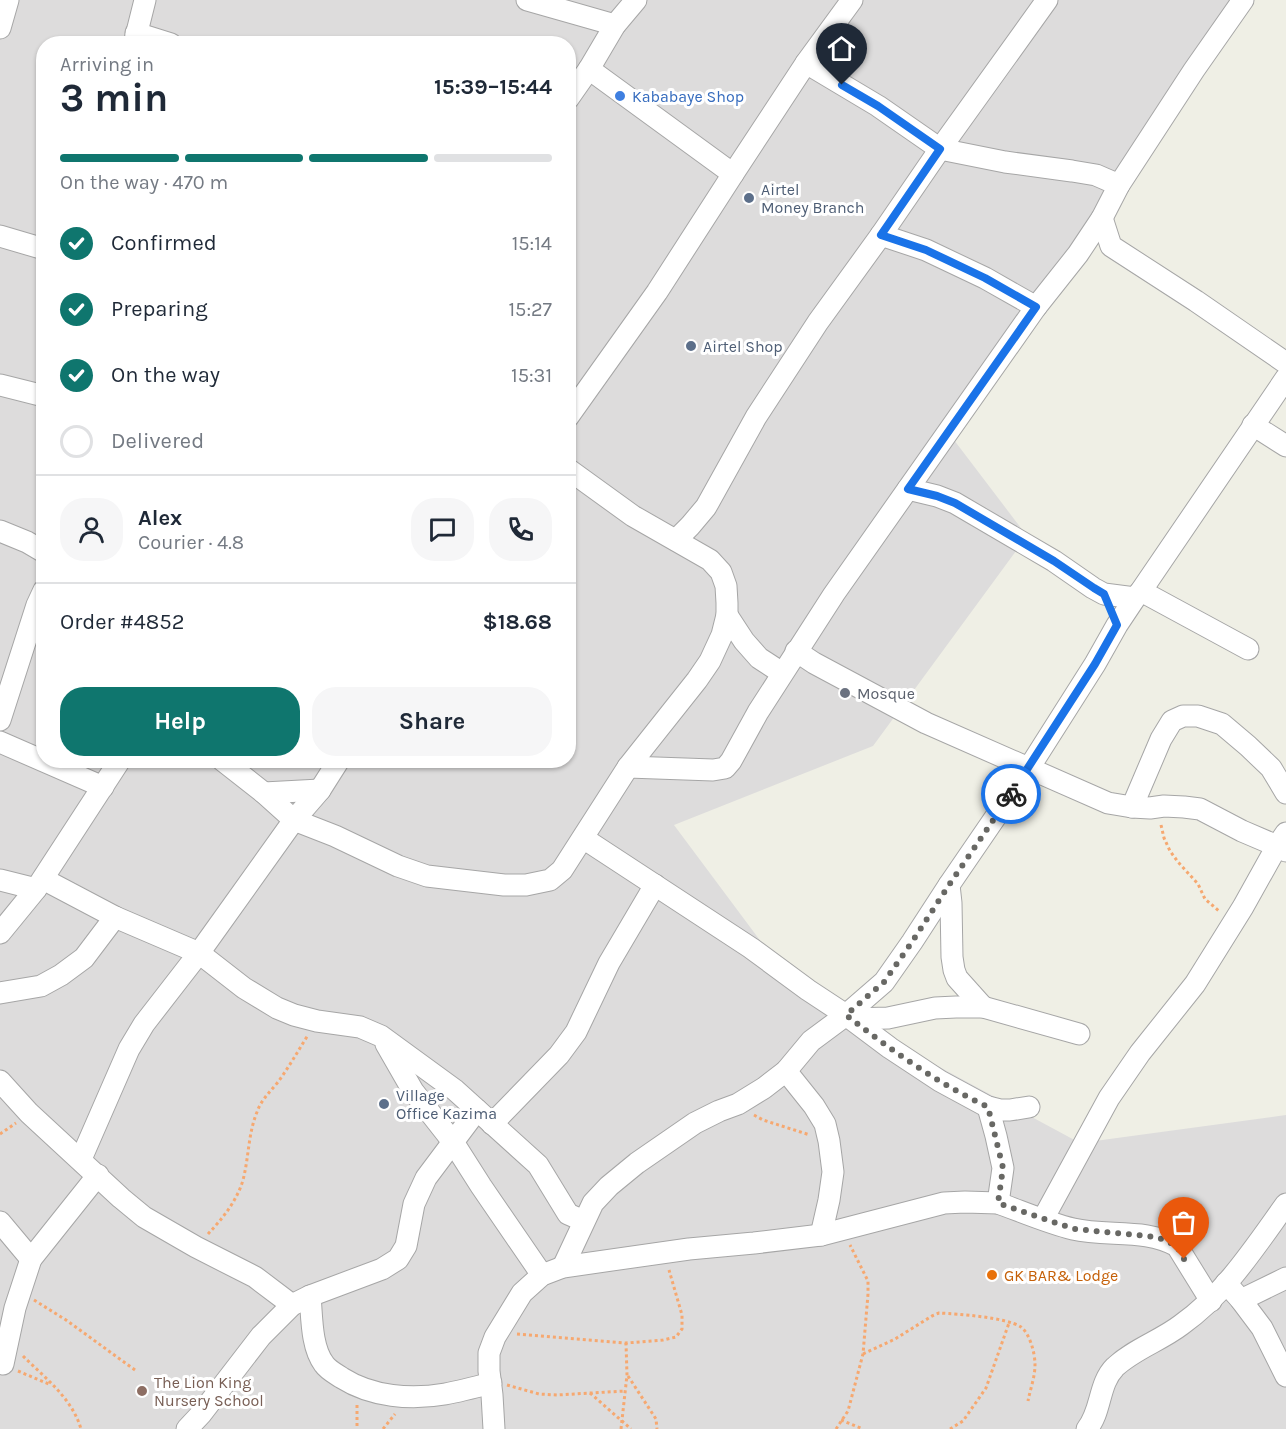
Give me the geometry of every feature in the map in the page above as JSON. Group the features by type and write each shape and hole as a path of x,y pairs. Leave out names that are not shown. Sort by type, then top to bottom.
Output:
{"street":[{"path":"0,28 8,0"},
{"path":"136,36 145,0"},
{"path":"527,0 615,25"},
{"path":"576,88 615,25 636,0"},
{"path":"576,405 657,292 807,63 852,0"},
{"path":"676,540 706,507 730,461 768,398 818,322 1047,0"},
{"path":"628,767 713,770 725,768 731,761 782,673 834,594 1036,307 1078,254 1119,185 1242,0"},
{"path":"807,63 878,106 940,149 1005,162 1096,175 1119,185"},
{"path":"589,69 733,174"},
{"path":"1101,218 1111,246 1188,295 1286,363"},
{"path":"881,235 926,250 985,278 1036,307"},
{"path":"0,236 36,247"},
{"path":"1078,254 1111,246"},
{"path":"563,1267 593,1203 609,1186 695,1122 738,1104 764,1088 786,1071 811,1041 849,1017 884,982 1029,768 1117,625 1286,378"},
{"path":"0,385 36,394"},
{"path":"1253,425 1286,446"},
{"path":"232,768 294,820 335,836 398,866 427,876 504,885 526,885 550,880 562,870 628,767 703,671 722,635 727,615 726,586 721,572 710,560 633,516 576,475"},
{"path":"908,489 955,503 1054,561 1104,594 1138,594 1248,649"},
{"path":"0,531 36,547"},
{"path":"1104,594 1117,625"},
{"path":"0,720 36,608"},
{"path":"727,615 744,641 759,658 782,673"},
{"path":"796,651 926,723 1108,803 1141,808 1174,806 1200,809 1242,831 1283,843 1195,984 1140,1053 1109,1098 1043,1219"},
{"path":"1141,808 1161,739 1172,721 1183,716 1198,716 1222,724 1271,768 1286,793"},
{"path":"0,742 36,758"},
{"path":"60,768 103,787"},
{"path":"0,933 39,884 115,768"},
{"path":"81,1159 129,1049 144,1024 294,820 320,790 334,768"},
{"path":"264,793 320,790"},
{"path":"583,838 752,948 808,990 940,1081 988,1107 1000,1110 1029,1107"},
{"path":"0,880 39,884 198,953 244,988 277,1008 294,1015 360,1027 381,1036 455,1090 538,1165 568,1214 584,1221"},
{"path":"187,1429 261,1336 301,1300 382,1269 398,1259 406,1246 414,1204 426,1178 453,1142 559,1055 576,1032 609,963 655,885"},
{"path":"949,885 954,970 957,978 983,1008"},
{"path":"0,993 41,986 61,975 84,958 115,917"},
{"path":"849,1017 888,1018 935,1008 983,1008 1079,1034"},
{"path":"381,1036 413,1091 453,1142 543,1275"},
{"path":"786,1071 814,1106 825,1124 833,1172 829,1200 838,1231"},
{"path":"0,1081 29,1113 144,1217 196,1247 301,1300 318,1351 324,1364 333,1373 357,1386 379,1393 410,1397 445,1394 490,1383"},
{"path":"988,1107 1003,1168 998,1203"},
{"path":"3,1364 20,1291 32,1259 98,1176"},
{"path":"494,1429 489,1353 497,1332 522,1293 543,1275 563,1267 838,1231 944,1203 998,1203 1074,1229 1148,1236 1171,1243 1177,1246 1210,1301"},
{"path":"1087,1429 1096,1414 1113,1369 1128,1356 1180,1326 1210,1301 1243,1263 1286,1204"},
{"path":"0,1222 32,1259"},
{"path":"1241,1300 1286,1278"},
{"path":"1226,1283 1262,1328 1286,1376"}],"path":[{"path":"1141,808 1160,821 1170,851 1198,884 1205,899 1234,921"},
{"path":"196,1247 223,1218 234,1199 243,1181 252,1127 258,1109 317,1021"},
{"path":"738,1104 747,1112 763,1120 829,1141"},
{"path":"836,1429 848,1411 863,1354 868,1281 838,1231"},
{"path":"497,1332 626,1343 676,1337 682,1329 682,1315 664,1253"},
{"path":"20,1291 66,1320 135,1370"},
{"path":"863,1354 895,1339 939,1313 987,1317 1010,1323 1023,1328 1031,1341 1035,1364 1028,1401"},
{"path":"950,1429 963,1421 986,1388 1010,1323"},
{"path":"7,1340 55,1387 72,1408 81,1429"},
{"path":"621,1429 627,1374 626,1343"},
{"path":"3,1364 55,1387"},
{"path":"627,1374 656,1419 657,1429"},
{"path":"490,1383 513,1386 539,1394 574,1395 625,1391"},
{"path":"357,1386 357,1429"},
{"path":"590,1393 631,1429"},
{"path":"841,1420 863,1429"}],"shaded area":[{"path":"0,0 1246,0 954,440 1027,536 873,746 674,825 797,990 1080,1143 1286,1115 1286,1429 0,1429"}],"way so far":[{"path":"1011,794 884,982 846,1015 940,1081 988,1107 1003,1168 998,1203 1074,1229 1162,1239 1177,1246 1184,1259"}],"place":[{"name":"Kababaye Shop","path":"620,96"},
{"name":"Airtel Money Branch","path":"749,198"},
{"name":"Airtel Shop","path":"691,346"},
{"name":"Mosque","path":"845,693"},
{"name":"Village Office Kazima","path":"384,1104"},
{"name":"GK BAR& Lodge","path":"992,1275"},
{"name":"The Lion King Nursery School","path":"142,1391"}],"route":[{"path":"842,85 878,106 940,149 881,235 926,250 985,278 1036,307 908,489 955,503 1054,561 1104,594 1117,625 1095,664 1011,794"}]}
